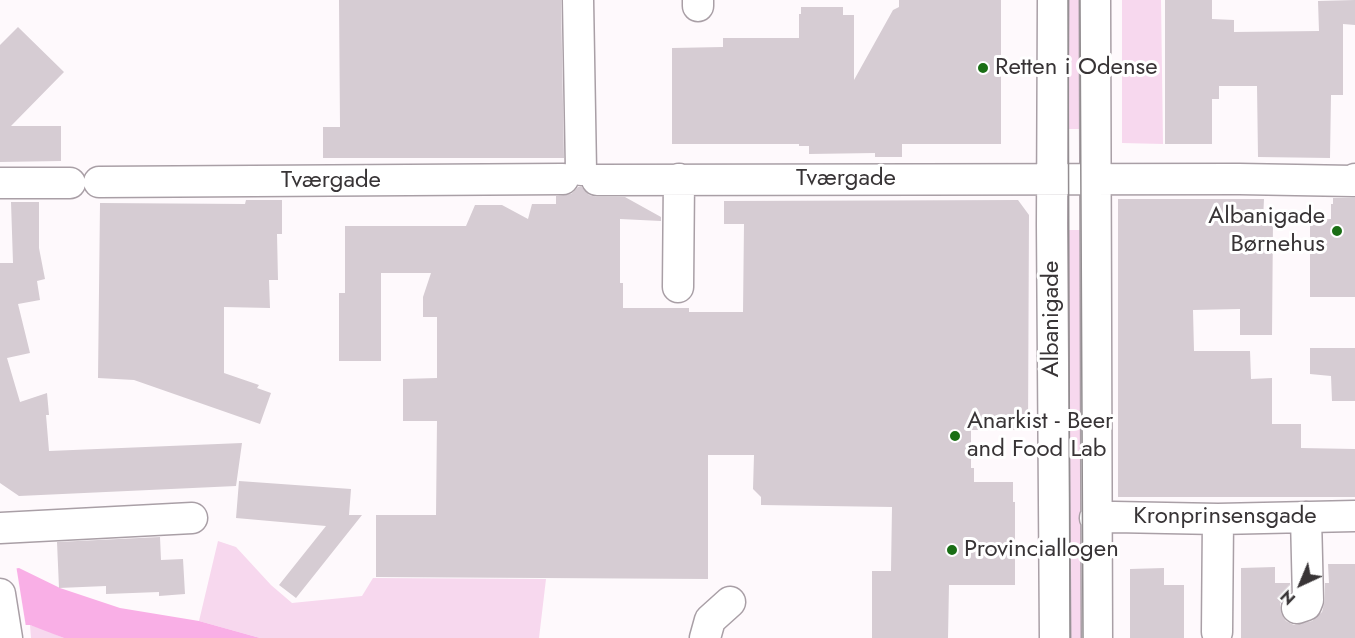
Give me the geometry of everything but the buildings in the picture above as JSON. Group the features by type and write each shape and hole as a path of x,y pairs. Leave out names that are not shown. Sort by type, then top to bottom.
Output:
{"street":[{"path":"578,0 580,176"},
{"name":"Albanigade","path":"1053,0 1055,638"},
{"name":"Albanigade","path":"1095,0 1097,638"},
{"name":"Tværgade","path":"99,182 580,176 679,179 1355,179"},
{"path":"678,288 679,179"},
{"path":"0,183 70,183"},
{"name":"Kronprinsensgade","path":"1095,519 1355,516"},
{"path":"1297,608 1306,606 1308,600 1306,517"},
{"path":"0,528 192,518"},
{"path":"1217,632 1218,519"},
{"path":"0,594 7,634"},
{"path":"705,638 710,620 730,602"}],"shaded area":[{"path":"1059,0 1088,0 1089,129 1060,129"},
{"path":"1122,0 1161,0 1163,144 1122,143"},
{"path":"1060,230 1088,230 1092,638 1061,638"},
{"path":"218,541 236,547 271,585 292,603 362,596 373,578 546,579 539,638 260,638 199,621"},
{"path":"19,568 60,588 120,608 199,621 260,638 64,638 30,625 10,625 0,571"},
{"path":"30,625 43,629 64,638 31,638"}],"pier":[{"path":"16,565 26,627 0,629 0,568"}],"tram line":[{"path":"1068,0 1070,638"},
{"path":"1080,0 1083,638"}],"place":[{"name":"Retten i Odense","path":"983,68"},
{"name":"Albanigade Børnehus","path":"1337,231"},
{"name":"Anarkist - Beer and Food Lab","path":"955,436"},
{"name":"Provinciallogen","path":"952,550"}]}
